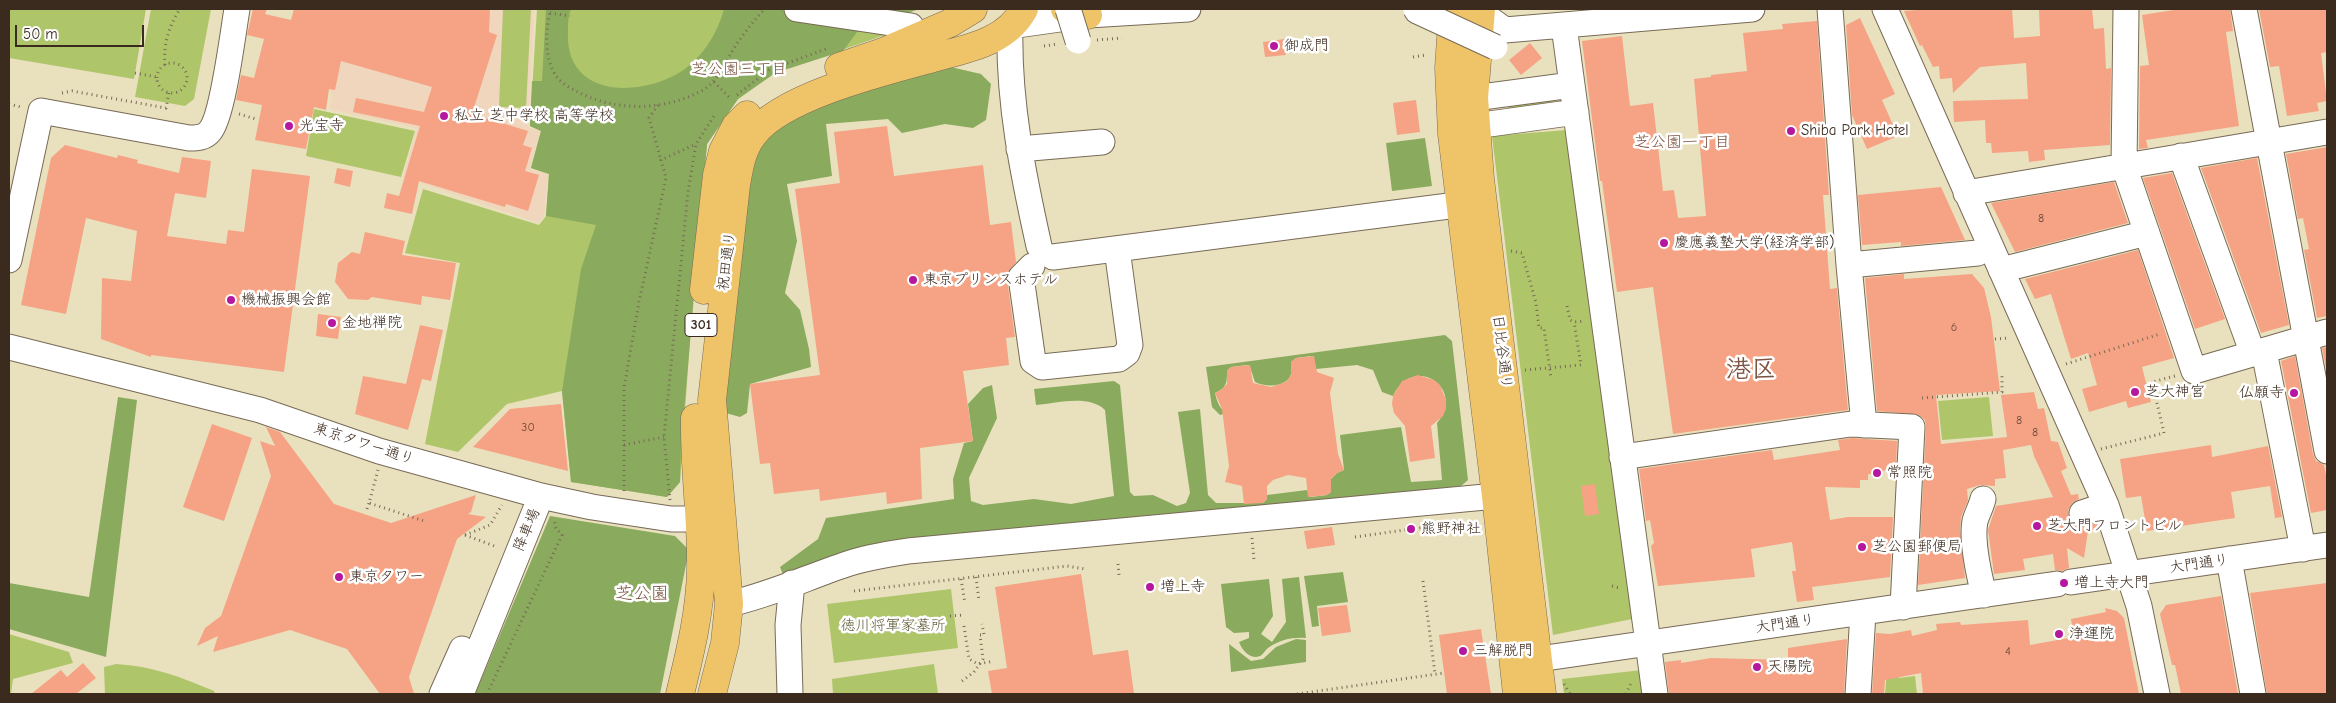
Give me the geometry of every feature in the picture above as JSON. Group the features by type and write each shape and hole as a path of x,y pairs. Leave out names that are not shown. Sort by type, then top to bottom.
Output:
{"main road":[{"name":"祝田通り","path":"712,694 725,643 729,604 711,519 695,424 696,376 715,192 723,151 736,126 756,106 776,92 799,81 883,52 916,36 960,19 973,9"},
{"name":"日比谷通り","path":"1453,9 1449,68 1452,134 1471,203 1525,661 1517,694"},
{"name":"日比谷通り","path":"1480,10 1474,98 1476,126 1471,203 1496,496 1525,661 1552,687"},
{"name":"祝田通り","path":"680,694 693,642 699,606 701,572 718,483 712,400 736,185 739,166 746,146 763,123 785,107 890,70 985,43 1000,36 1015,15"},
{"path":"883,52 992,24 1015,15"}],"street":[{"path":"9,260 41,111 189,138 206,136 211,130 222,95 237,9"},
{"path":"797,9 911,26 916,36"},
{"path":"1041,256 1019,149 1009,57 1015,15 1074,11 1188,9"},
{"path":"1416,9 1495,47"},
{"path":"1480,10 1505,30 1752,9"},
{"path":"1830,9 1849,265 1864,425"},
{"path":"1885,9 2001,270 2032,369 2106,504 2139,606 2157,694"},
{"path":"2126,9 2124,166 2194,371 2317,335"},
{"path":"2244,9 2270,141 2317,335 2327,451"},
{"path":"1074,11 1078,41"},
{"path":"1564,26 1656,694"},
{"path":"1474,98 1572,85"},
{"path":"1476,126 1576,112"},
{"path":"1966,193 2327,132"},
{"path":"1019,149 1102,142"},
{"path":"2181,156 2258,352 2303,549"},
{"path":"1117,250 1130,345 1127,353 1119,359 1042,368 1033,361 1021,277 1041,256 1117,250 1471,203"},
{"path":"2001,270 2147,232"},
{"path":"1849,265 1978,253"},
{"name":"東京タワー通り","path":"9,347 260,410 379,451 541,496 592,507 671,519 711,519"},
{"path":"1622,457 1850,424 1912,428 1902,607"},
{"name":"降車場","path":"461,694 498,599 505,556 541,496"},
{"path":"729,604 755,599 792,584 874,556 952,546 1496,496"},
{"path":"1983,499 1974,531 1984,595"},
{"path":"2082,513 2106,504"},
{"name":"大門通り","path":"1525,661 2327,545"},
{"path":"2229,560 2253,694"},
{"path":"790,694 788,625 792,584"},
{"path":"1858,694 1863,613"},
{"path":"442,694 464,644 484,636"}],"path":[{"path":"166,64 164,52 167,35 180,9"},
{"path":"570,16 550,11 547,39 549,58 556,76 568,87 589,98 612,105 659,105 684,99 703,90 714,82 736,46 765,9"},
{"path":"1412,57 1426,55"},
{"path":"166,64 176,64 186,74 183,87 174,92 160,88 157,77 161,68 166,64"},
{"path":"134,73 157,77"},
{"path":"714,82 731,99 725,104"},
{"path":"72,90 166,108 170,92"},
{"path":"624,497 624,388 666,178 649,118 659,105"},
{"path":"671,519 664,437 688,192 696,144 720,108"},
{"path":"231,112 256,119"},
{"path":"661,160 696,144"},
{"path":"1506,251 1522,253 1536,303 1539,328 1544,328 1551,378"},
{"path":"1516,371 1580,365 1574,322"},
{"path":"1922,398 2002,392 2032,369 2180,328"},
{"path":"1995,339 2015,337"},
{"path":"2096,450 2164,433 2152,382 2162,379"},
{"path":"624,445 664,437"},
{"path":"368,509 381,462"},
{"path":"369,503 424,521"},
{"path":"502,504 490,525 465,536 505,556"},
{"path":"487,694 562,535 556,528 554,520"},
{"path":"1355,537 1385,531 1440,525 1438,526"},
{"path":"1118,564 1119,575"},
{"path":"854,591 1066,566 1085,569"},
{"path":"976,577 979,601"},
{"path":"961,579 965,603"},
{"path":"1424,581 1435,674"},
{"path":"950,616 963,615"},
{"path":"962,681 974,672 983,659 980,635 984,635 982,624"},
{"path":"964,626 969,660 978,664 994,661"},
{"path":"960,642 966,641"},
{"path":"1297,694 1444,673"},
{"path":"1552,687 1570,694"},
{"path":"1624,694 1626,690"}],"shaded area":[{"name":"私立 芝中学校 高等学校","path":"344,9 534,9 528,127 540,131 530,169 548,174 544,216 538,223 403,177 417,128 329,109 332,97 330,90 296,84 333,57"}],"green space":[{"path":"9,9 146,9 134,79 9,58"},
{"path":"151,9 211,9 194,99 185,106 135,97"},
{"path":"503,9 531,9 526,108 499,107"},
{"path":"537,9 797,9 911,26 775,73 738,99 707,144 695,269 680,482 667,497 571,482 562,391 507,404 458,452 425,444 460,263 405,253 423,189 539,225 546,216 549,174 531,168 541,131 530,126"},
{"path":"546,9 571,9 568,26 570,53 578,69 591,80 608,86 626,88 646,86 665,80 690,65 697,59 714,35 724,9 919,9 857,32 843,51 775,73 738,99 707,144 681,447 680,482 667,497 571,482 562,391 581,269 596,225 546,216 549,174 531,168 541,131 530,126 532,81 542,81"},
{"path":"942,65 981,74 991,84 986,120 973,128 945,124 902,133 888,119 826,124 832,176 787,184 797,241 785,293 800,310 811,367 750,384 747,413 740,417 719,411 746,170 777,119"},
{"path":"1553,98 1553,104 1508,109 1507,103"},
{"path":"314,109 415,131 401,177 306,156"},
{"path":"1567,130 1632,619 1553,635 1492,136"},
{"path":"1425,138 1432,186 1392,191 1386,143"},
{"path":"1445,335 1452,341 1468,480 1461,486 887,546 784,577 780,567 818,539 826,518 954,499 953,479 964,443 973,441 968,404 983,388 992,385 997,418 969,478 971,501 983,505 1034,499 1071,504 1114,496 1105,410 1098,405 1082,401 1063,401 1036,405 1034,389 1114,381 1120,385 1130,492 1134,496 1153,495 1177,506 1186,503 1190,493 1178,412 1200,409 1208,495 1216,503 1263,503 1267,499 1267,495 1307,490 1311,497 1327,495 1331,492 1331,479 1337,473 1344,470 1340,435 1401,427 1411,482 1442,480 1437,423 1445,410 1445,398 1441,387 1433,380 1423,376 1412,377 1402,383 1393,396 1382,392 1373,370 1357,365 1316,369 1311,356 1296,358 1291,362 1289,379 1275,385 1264,385 1255,382 1250,367 1247,365 1231,367 1227,371 1224,387 1215,393 1220,407 1227,413 1220,415 1212,407 1206,367"},
{"path":"118,397 137,400 106,657 9,629 9,583 89,597"},
{"path":"1989,397 1993,436 1942,440 1938,401"},
{"path":"550,516 675,536 689,550 660,694 475,694"},
{"path":"1343,572 1348,602 1317,606 1319,626 1312,627 1304,576"},
{"path":"1299,577 1306,638 1281,641 1272,645 1262,655 1253,657 1244,651 1239,642 1249,638 1249,632 1234,633 1226,627 1221,584 1269,579 1273,616 1261,634 1272,642 1286,622 1282,579"},
{"name":"徳川将軍家墓所","path":"951,589 958,648 834,663 827,604"},
{"path":"9,634 69,652 73,663 13,679 11,694 9,694"},
{"path":"1296,639 1306,640 1306,662 1231,672 1229,644 1251,661 1263,659 1276,647"},
{"path":"1895,659 1899,678 1915,676 1917,694 1885,694 1887,672"},
{"path":"116,664 142,667 166,673 214,691 215,694 105,694 104,667"},
{"path":"934,664 938,694 833,694 832,679"},
{"path":"1642,670 1645,694 1564,694 1562,679"}],"building":[{"name":"私立 芝中学校 高等学校","path":"253,9 267,9 265,14 291,20 294,9 490,9 489,32 497,35 472,114 528,131 523,145 532,148 525,171 539,175 528,211 506,204 505,207 419,181 412,214 384,208 387,193 399,196 420,126 353,112 356,98 424,112 432,87 341,61 335,90 329,89 326,110 314,107 306,149 255,140 262,105 236,100 241,75 254,78 264,39 247,35"},
{"path":"2012,9 2014,38 2040,36 2039,9 2092,9 2094,29 2104,28 2106,69 2111,68 2110,145 2044,150 2045,160 2029,162 2028,151 1992,153 1991,143 1986,143 1985,120 1954,122 1953,101 2028,99 2026,63 1980,67 1953,93 1952,78 1940,79 1939,66 1933,67 1922,45 1920,46 1904,11"},
{"path":"2180,9 2230,9 2233,31 2226,32 2239,126 2146,140 2148,148 2139,149 2140,66 2149,65 2142,15"},
{"path":"2259,9 2327,9 2327,52 2321,53 2327,101 2317,103 2319,111 2287,116 2279,66 2270,67"},
{"path":"1860,18 1895,94 1882,100 1898,136 1867,149 1852,115 1846,25"},
{"path":"1817,21 1829,195 1823,195 1830,289 1837,288 1848,410 1673,434 1653,287 1617,292 1602,181 1600,181 1582,41 1622,36 1630,106 1653,103 1663,191 1674,190 1678,218 1706,216 1694,79 1747,71 1743,33 1783,29 1782,24"},
{"name":"御成門","path":"1284,39 1286,55 1265,57 1263,42"},
{"path":"1530,43 1542,58 1521,75 1509,60"},
{"path":"1416,100 1420,132 1397,135 1393,103"},
{"name":"東京プリンスホテル","path":"887,126 894,176 983,165 990,225 1011,222 1016,262 1008,272 1007,279 1015,337 1006,338 1009,365 963,371 973,441 920,448 922,499 887,504 886,492 820,501 819,489 774,494 770,463 760,464 750,384 820,375 795,189 840,183 834,132"},
{"path":"65,145 117,158 118,155 138,160 137,163 179,173 182,157 211,161 206,198 175,193 167,236 226,244 228,230 244,232 252,169 310,176 284,372 151,355 151,357 101,339 102,278 131,281 137,231 86,218 66,314 21,305 51,158"},
{"path":"2327,147 2327,316 2317,318 2304,250 2309,249 2303,218 2298,219 2286,154"},
{"path":"2257,158 2289,325 2261,333 2201,168"},
{"path":"337,168 353,171 350,187 334,183"},
{"path":"2172,173 2225,319 2195,329 2143,178"},
{"path":"2114,182 2128,223 2015,252 1991,203"},
{"path":"1941,187 1965,240 1901,246 1901,242 1862,245 1858,195"},
{"path":"365,232 405,241 402,255 456,263 450,300 422,296 421,305 372,297 368,300 348,299 335,282 338,263 352,252 360,254"},
{"path":"2138,250 2174,358 2142,367 2151,402 2128,408 2126,401 2089,412 2082,389 2097,385 2088,353 2071,359 2051,294 2035,299 2025,279"},
{"path":"1904,274 1904,279 1972,274 1984,288 1991,317 2000,391 1936,395 1941,444 2007,437 2001,395 2034,392 2038,409 2044,408 2051,441 2058,442 2067,468 2061,471 2071,495 2078,494 2079,499 2072,503 2068,510 2069,518 2073,524 2080,527 2097,523 2099,529 2088,531 2084,558 2067,548 2069,568 2062,571 2055,570 2053,554 2023,559 2025,570 1994,574 1988,530 1996,506 2053,497 2034,456 2031,445 2003,450 2006,478 1995,479 1995,486 1980,485 1967,489 1968,500 1961,517 1960,529 1965,578 1918,585 1925,420 1919,415 1877,411 1865,278"},
{"path":"318,314 341,317 338,339 316,336"},
{"path":"420,325 443,330 431,381 422,379 408,430 355,414 363,376 406,384"},
{"path":"2327,347 2327,374 2322,348"},
{"path":"1314,356 1317,372 1334,378 1330,393 1338,454 1344,470 1337,473 1331,479 1331,492 1327,495 1308,497 1306,478 1288,475 1273,480 1267,486 1267,499 1263,503 1244,504 1242,486 1225,482 1229,466 1222,409 1215,393 1227,384 1227,371 1231,367 1250,365 1253,383 1271,387 1286,382 1291,375 1291,362 1296,358"},
{"path":"2295,356 2313,454 2316,461 2324,465 2327,480 2327,510 2311,513 2281,361"},
{"path":"1418,375 1434,380 1440,385 1446,400 1446,409 1443,416 1431,426 1435,458 1410,462 1405,426 1394,413 1392,404 1393,396 1402,381"},
{"path":"561,404 568,471 473,447 510,409"},
{"path":"212,424 252,438 224,521 183,507"},
{"name":"東京タワー","path":"266,427 280,432 334,504 391,523 476,495 471,512 468,514 486,517 457,539 409,677 414,694 380,694 347,649 290,630 213,652 218,636 197,646 205,628 221,616 271,476 260,441 275,446"},
{"path":"1852,438 1897,441 1896,468 1883,471 1883,475 1868,474 1868,480 1860,480 1860,488 1825,487 1830,520 1848,517 1893,517 1890,577 1812,587 1814,600 1797,602 1792,571 1796,571 1792,542 1751,549 1755,577 1658,586 1651,546 1654,543 1650,520 1646,521 1639,469 1772,450 1774,460 1840,450 1838,440"},
{"path":"2211,445 2212,457 2268,446 2282,517 2275,518 2270,486 2231,492 2235,518 2147,531 2141,496 2126,498 2120,459"},
{"path":"1595,484 1599,514 1585,516 1581,486"},
{"path":"1332,527 1335,545 1307,549 1304,531"},
{"path":"1081,574 1093,655 1128,650 1134,694 992,694 988,671 1007,668 995,587"},
{"path":"2327,583 2327,694 2267,694 2250,593"},
{"path":"2221,596 2238,694 2181,694 2175,665 2172,665 2160,614 2166,605"},
{"path":"1347,605 1351,632 1322,636 1318,608"},
{"path":"2105,608 2117,611 2124,618 2139,694 1923,694 1921,673 1885,680 1884,694 1872,694 1876,633 1890,634 1911,630 1912,636 1937,630 1936,624 1960,622 1961,625 2028,620 2030,645 2074,637 2071,619 2106,612"},
{"name":"三解脱門","path":"1481,629 1491,694 1447,694 1439,635"},
{"path":"1847,639 1844,694 1669,694 1665,662 1681,660 1681,663 1711,658 1788,660 1788,648"},
{"path":"83,663 96,678 76,694 31,694 61,670 67,677"}],"place":[{"name":"御成門","path":"1274,46"},
{"name":"私立 芝中学校 高等学校","path":"444,116"},
{"name":"光宝寺","path":"289,126"},
{"name":"Shiba Park Hotel","path":"1791,131"},
{"name":"慶應義塾大学(経済学部)","path":"1664,243"},
{"name":"東京プリンスホテル","path":"913,280"},
{"name":"機械振興会館","path":"231,300"},
{"name":"金地禅院","path":"332,323"},
{"name":"芝大神宮","path":"2135,392"},
{"name":"仏願寺","path":"2294,393"},
{"name":"常照院","path":"1877,473"},
{"name":"芝大門フロントビル","path":"2037,526"},
{"name":"熊野神社","path":"1411,529"},
{"name":"芝公園郵便局","path":"1862,547"},
{"name":"東京タワー","path":"339,577"},
{"name":"増上寺大門","path":"2064,583"},
{"name":"増上寺","path":"1150,587"},
{"name":"浄運院","path":"2059,634"},
{"name":"三解脱門","path":"1463,651"},
{"name":"天陽院","path":"1757,667"}],"district":[{"name":"芝公園三丁目","path":"739,69"},
{"name":"芝公園一丁目","path":"1682,142"},
{"name":"港区","path":"1751,370"},
{"name":"芝公園","path":"642,594"}]}
